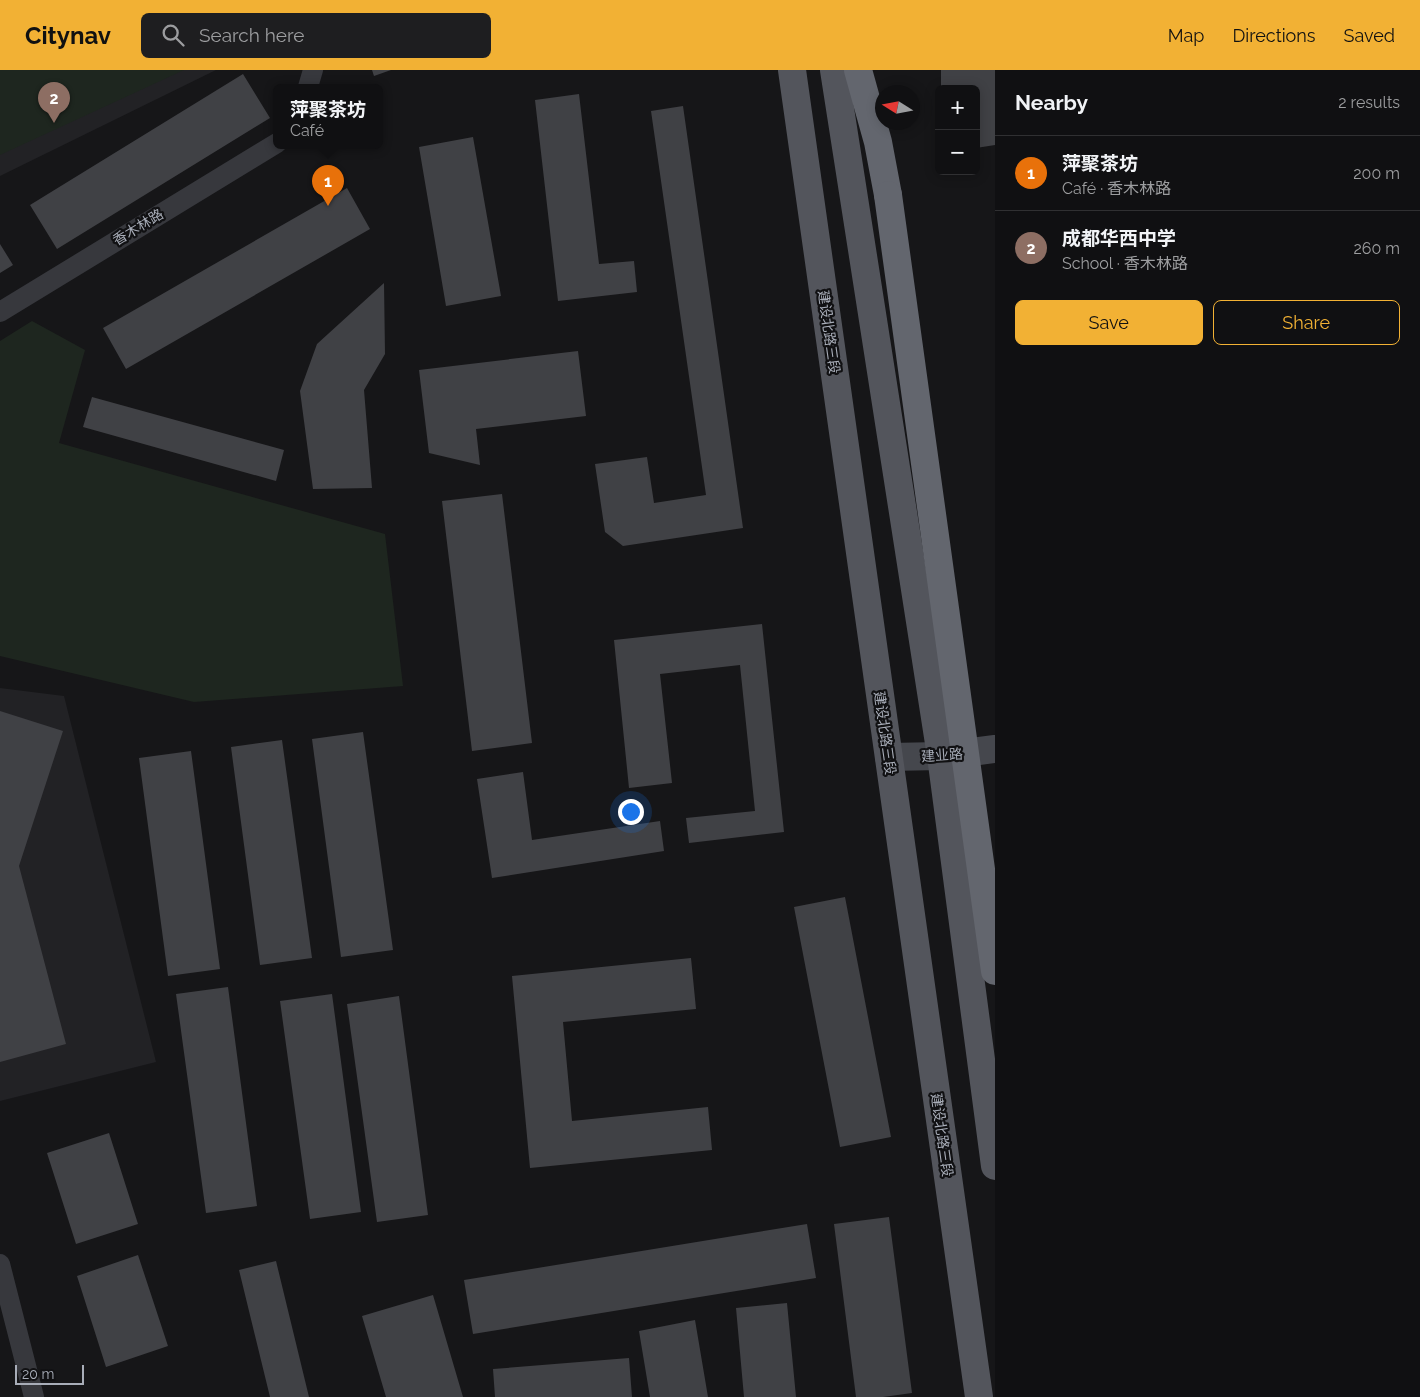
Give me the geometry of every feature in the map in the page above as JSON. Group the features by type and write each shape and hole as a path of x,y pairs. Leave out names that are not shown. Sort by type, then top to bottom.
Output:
{"highway":[{"path":"858,70 878,142 888,195 995,971"}],"main road":[{"name":"建设北路三段","path":"792,70 979,1397"},
{"path":"834,70 941,756 995,1166"}],"street":[{"path":"309,84 313,70"},
{"name":"香木林路","path":"0,312 273,145"},
{"name":"建业路","path":"889,757 941,756 995,750"},
{"path":"0,1264 34,1397"}],"shaded area":[{"path":"0,70 216,70 0,176"},
{"path":"0,70 184,70 0,155"},
{"path":"32,321 85,350 59,443 385,534 403,686 194,702 0,656 0,341"},
{"path":"0,688 64,696 156,1062 0,1101"}],"building":[{"path":"372,70 391,70 374,76"},
{"path":"941,70 995,70 995,145 980,147 980,85 941,85"},
{"path":"243,74 270,118 57,249 30,205"},
{"path":"579,94 599,264 634,261 637,292 558,301 535,100"},
{"path":"683,106 743,528 623,546 605,532 595,464 647,457 654,503 706,495 651,111"},
{"path":"473,137 501,296 446,306 419,147"},
{"path":"347,188 370,229 126,369 103,328"},
{"path":"0,244 13,265 0,273"},
{"path":"384,283 385,354 364,390 372,488 313,489 300,391 317,344"},
{"path":"578,351 586,416 476,429 480,465 429,453 419,370"},
{"path":"92,397 284,450 276,481 83,427"},
{"path":"502,494 532,743 472,751 442,501"},
{"path":"762,624 784,832 689,843 686,818 755,811 740,665 660,674 672,783 629,788 614,640"},
{"path":"0,711 63,731 19,866 66,1044 0,1062"},
{"path":"363,732 393,950 341,957 312,739"},
{"path":"282,740 312,958 260,965 231,747"},
{"path":"191,751 220,969 168,976 139,758"},
{"path":"523,772 532,840 660,821 664,851 492,878 477,779"},
{"path":"845,897 891,1137 840,1147 794,907"},
{"path":"691,958 696,1009 563,1022 572,1121 708,1107 712,1150 530,1168 512,976"},
{"path":"228,987 257,1206 206,1213 176,994"},
{"path":"332,994 361,1212 310,1219 280,1001"},
{"path":"399,996 428,1215 377,1222 347,1004"},
{"path":"109,1133 138,1224 76,1244 47,1153"},
{"path":"889,1217 912,1393 883,1397 856,1397 834,1224"},
{"path":"807,1224 816,1278 473,1334 464,1280"},
{"path":"138,1255 168,1346 106,1367 77,1276"},
{"path":"276,1261 309,1397 270,1397 239,1270"},
{"path":"433,1295 463,1397 386,1397 362,1316"},
{"path":"787,1303 796,1397 744,1397 736,1308"},
{"path":"695,1320 708,1397 650,1397 639,1331"},
{"path":"629,1358 632,1397 495,1397 493,1369"}],"place":[{"name":"成都华西中学","path":"54,123"},
{"name":"萍聚茶坊","path":"328,206"}]}
